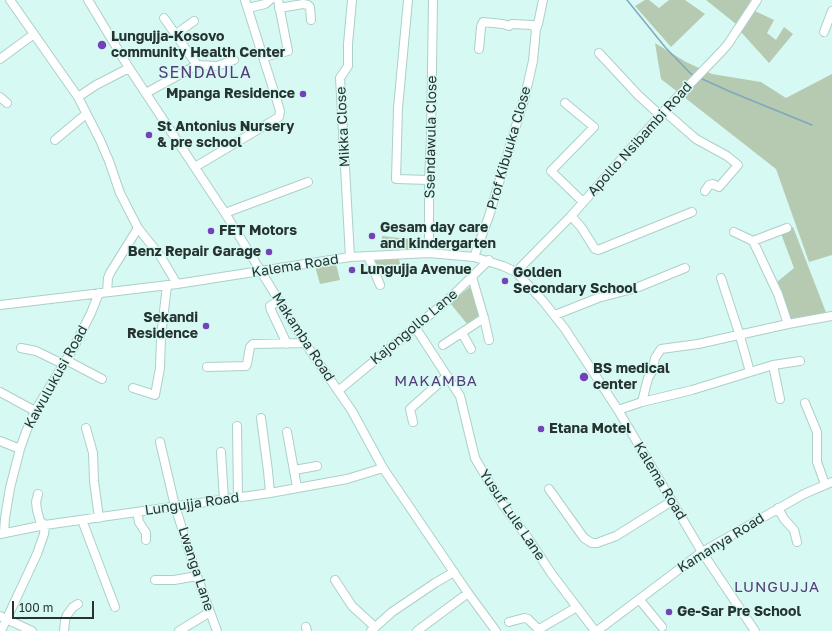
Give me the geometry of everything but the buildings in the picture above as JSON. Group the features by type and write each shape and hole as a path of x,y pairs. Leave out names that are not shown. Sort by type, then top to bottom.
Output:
{"street":[{"path":"10,0 78,96 100,140 120,192 138,228 161,257 177,284"},
{"name":"Makamba Road","path":"88,0 129,68 225,212 305,343 352,411 383,468 468,593 496,631"},
{"path":"195,167 279,117 280,111 278,104 246,4 264,4 270,0"},
{"name":"Mikka Close","path":"350,257 340,78 348,66 348,44 352,0"},
{"path":"408,0 398,108 396,179 429,180"},
{"name":"Ssendawula Close","path":"429,253 433,0"},
{"name":"Prof Kibuuka Close","path":"474,257 491,209 525,96 532,61 536,29 543,0"},
{"name":"Apollo Nsibambi Road","path":"516,272 571,216 662,113 728,44 758,0"},
{"path":"263,57 287,53 288,51 279,4 308,5 310,7 312,20"},
{"path":"824,32 832,11"},
{"path":"164,18 197,65"},
{"path":"176,34 194,21"},
{"path":"479,49 481,27 483,22 509,26 512,24 532,25 536,29"},
{"path":"0,59 34,34"},
{"path":"599,53 638,95 696,139 727,156 738,165 718,187 714,184 709,185 705,191"},
{"path":"146,93 197,65 217,66 234,60"},
{"path":"78,96 129,68"},
{"path":"0,97 7,103"},
{"path":"565,103 594,127 551,171 583,202"},
{"path":"55,140 86,114"},
{"path":"225,212 308,182"},
{"path":"571,216 581,226 595,249 598,250 692,212"},
{"name":"Kawulukusi Road","path":"2,533 10,488 20,449 35,411 103,293 110,273 138,228"},
{"path":"753,241 787,228"},
{"path":"734,232 753,241 778,294 788,324"},
{"name":"Kalema Road","path":"0,305 177,284 350,257 429,253 474,257 489,260 516,272 555,315 618,410 702,552 752,630"},
{"path":"368,256 380,285"},
{"name":"Kajongollo Lane","path":"338,391 449,299 489,260"},
{"path":"555,315 598,298 636,288 685,268"},
{"path":"472,277 489,340"},
{"path":"721,278 750,372"},
{"path":"133,388 154,395 160,368 160,348 168,285"},
{"path":"279,301 270,306 287,344"},
{"path":"642,402 648,378 653,370 654,358 661,349 740,336 788,324 832,316"},
{"path":"443,345 484,318"},
{"name":"Yusuf Lule Lane","path":"415,327 460,396 479,465 550,573 596,631"},
{"path":"462,333 471,349"},
{"path":"207,367 246,366 250,347 253,344 305,343"},
{"path":"21,348 36,351 102,379"},
{"path":"618,410 642,402 692,390 773,365 800,361"},
{"path":"773,365 780,399"},
{"path":"413,422 410,409 447,376"},
{"path":"0,392 35,411"},
{"path":"805,403 816,432 817,462 829,483"},
{"path":"261,418 270,493"},
{"path":"237,426 238,498"},
{"path":"86,428 93,453 94,481 99,518"},
{"path":"287,432 297,488"},
{"path":"0,441 20,449"},
{"name":"Lwanga Lane","path":"160,442 175,506 197,576 217,631"},
{"path":"221,452 224,500"},
{"path":"294,470 317,466"},
{"name":"Lungujja Road","path":"2,533 46,525 270,493 347,479 383,468"},
{"name":"Kamanya Road","path":"596,631 702,552 778,508 829,483"},
{"path":"549,489 584,538 592,543 597,543 616,536 672,501"},
{"path":"1,631 3,618 38,554 44,534 46,525 40,520 37,510 36,502 38,494"},
{"path":"778,508 784,519 794,530 797,542"},
{"path":"137,512 139,522 146,533 146,540"},
{"path":"82,520 115,607"},
{"path":"334,580 352,606 373,629 392,612 454,572"},
{"path":"155,580 174,580 197,576"},
{"path":"417,631 468,593"},
{"path":"639,599 662,627"},
{"path":"64,631 67,615 73,607 78,604"},
{"path":"509,622 524,618 528,619 537,628 541,628 577,607"},
{"path":"179,631 210,612"},
{"path":"3,618 32,631"}],"green space":[{"path":"645,0 649,0 659,8 669,0 685,0 705,14 671,47 635,6"},
{"path":"706,0 751,0 736,24"},
{"path":"755,11 774,20 767,33 776,40 784,27 793,34 769,63 741,32"},
{"path":"655,43 686,62 712,74 761,82 786,98 832,74 832,255 809,262 776,169 661,79"},
{"path":"793,227 827,315 792,322 777,282 794,268 780,231"},
{"path":"382,236 409,239 417,242 424,249 382,249"},
{"path":"399,259 400,264 382,274 373,260"},
{"path":"336,264 340,280 320,284 315,266"},
{"path":"471,286 480,318 468,325 450,303"}],"waterway":[{"path":"627,0 665,47 691,74 694,75"},
{"path":"700,78 812,125"}],"place":[{"name":"Lungujja-Kosovo community Health Center","path":"102,45"},
{"name":"Mpanga Residence","path":"303,94"},
{"name":"St Antonius Nursery & pre school","path":"149,135"},
{"name":"FET Motors","path":"211,231"},
{"name":"Gesam day care and kindergarten","path":"372,236"},
{"name":"Benz Repair Garage","path":"269,252"},
{"name":"Lungujja Avenue","path":"352,270"},
{"name":"Golden Secondary School","path":"505,281"},
{"name":"Sekandi Residence","path":"206,326"},
{"name":"BS medical center","path":"584,377"},
{"name":"Etana Motel","path":"541,429"},
{"name":"Ge-Sar Pre School","path":"669,612"}],"district":[{"name":"SENDAULA","path":"205,73"},
{"name":"MAKAMBA","path":"436,381"},
{"name":"LUNGUJJA","path":"777,587"}]}
